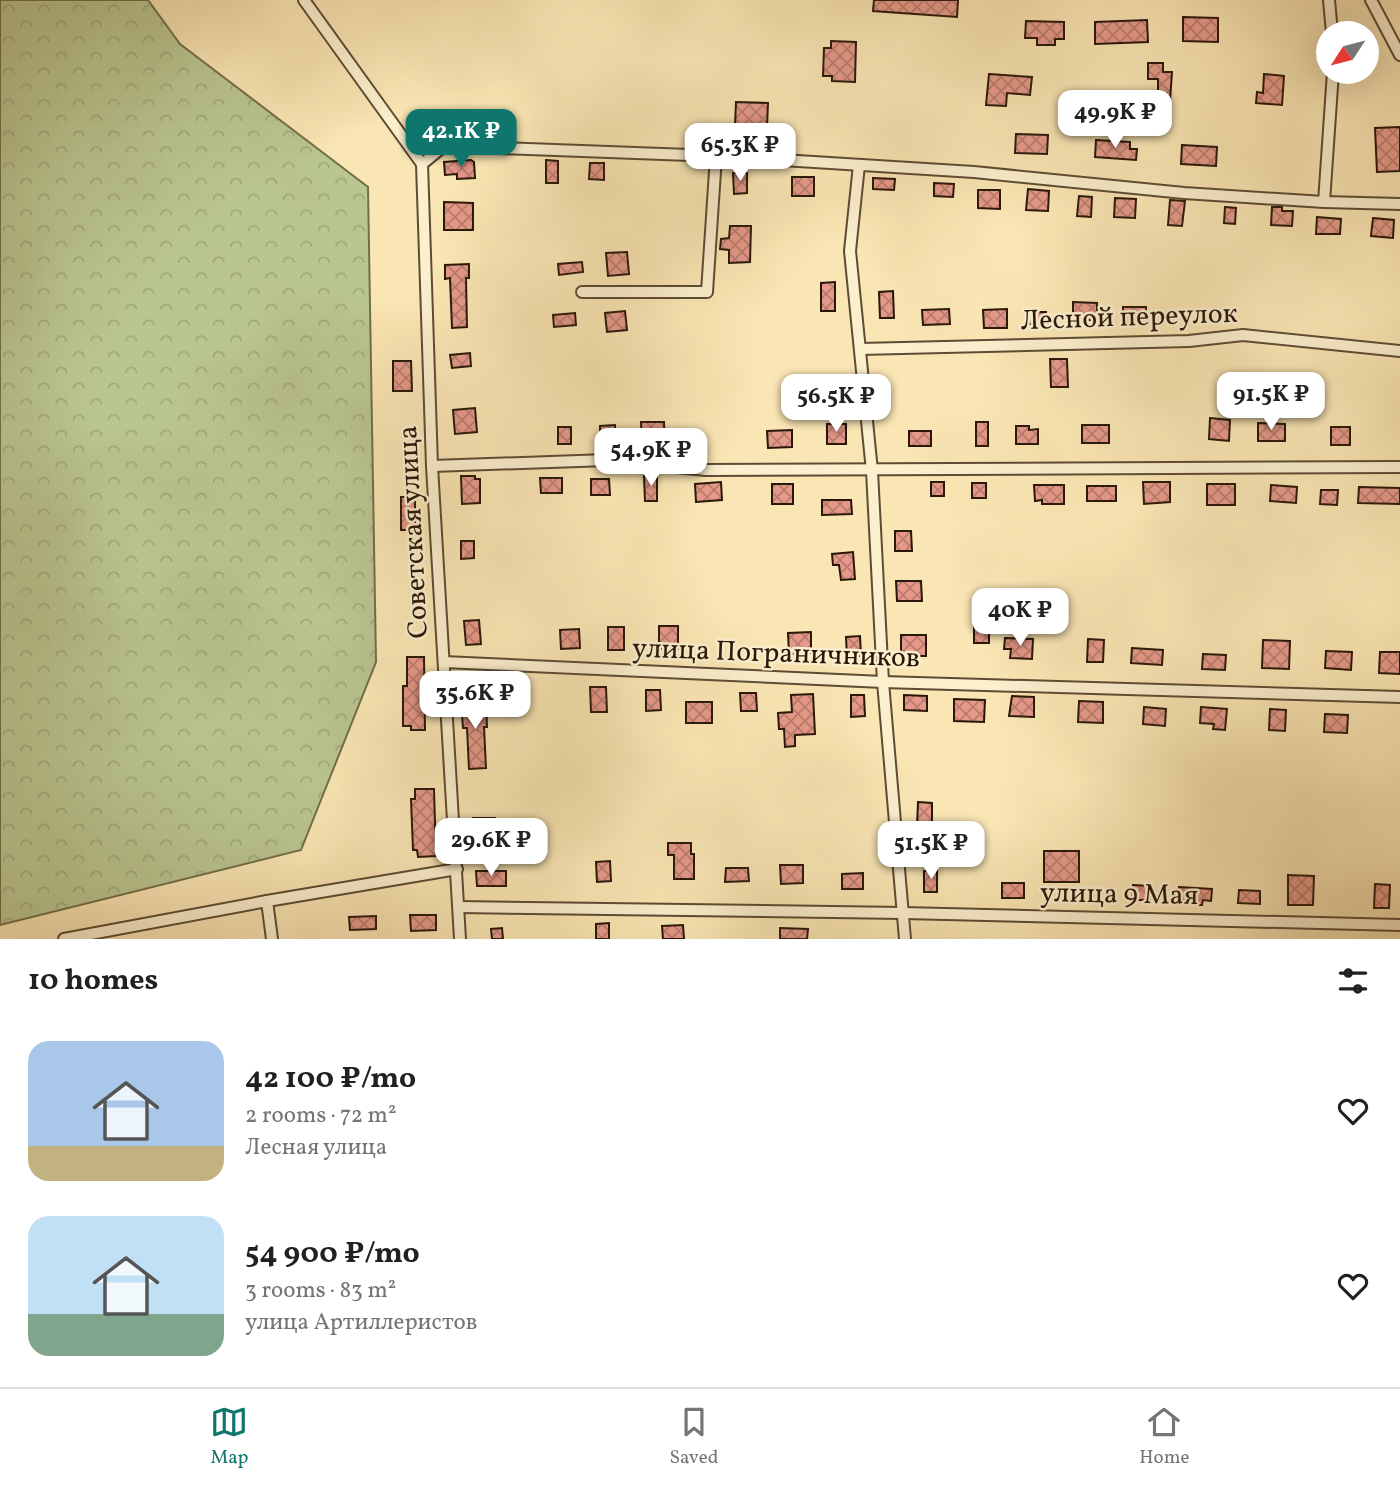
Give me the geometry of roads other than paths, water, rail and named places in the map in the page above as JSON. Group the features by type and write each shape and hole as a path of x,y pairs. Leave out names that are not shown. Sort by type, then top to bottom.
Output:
{"street":[{"path":"304,0 422,164 444,146 716,156 974,172 1184,193 1400,204"},
{"path":"1329,0 1331,21"},
{"path":"1371,0 1400,55"},
{"path":"1324,202 1332,84"},
{"path":"582,292 707,292 716,156"},
{"name":"Советская улица","path":"422,164 432,466 460,939"},
{"path":"859,165 850,251 872,471 883,681 905,939"},
{"name":"Лесной переулок","path":"860,349 1189,341 1243,335 1400,351"},
{"path":"432,466 607,460 706,470 1400,467"},
{"name":"улица Пограничников","path":"444,662 883,681 1400,697"},
{"path":"64,939 457,869"},
{"path":"267,901 272,939"},
{"name":"улица 9 Мая","path":"459,907 903,913 1400,925"}]}
